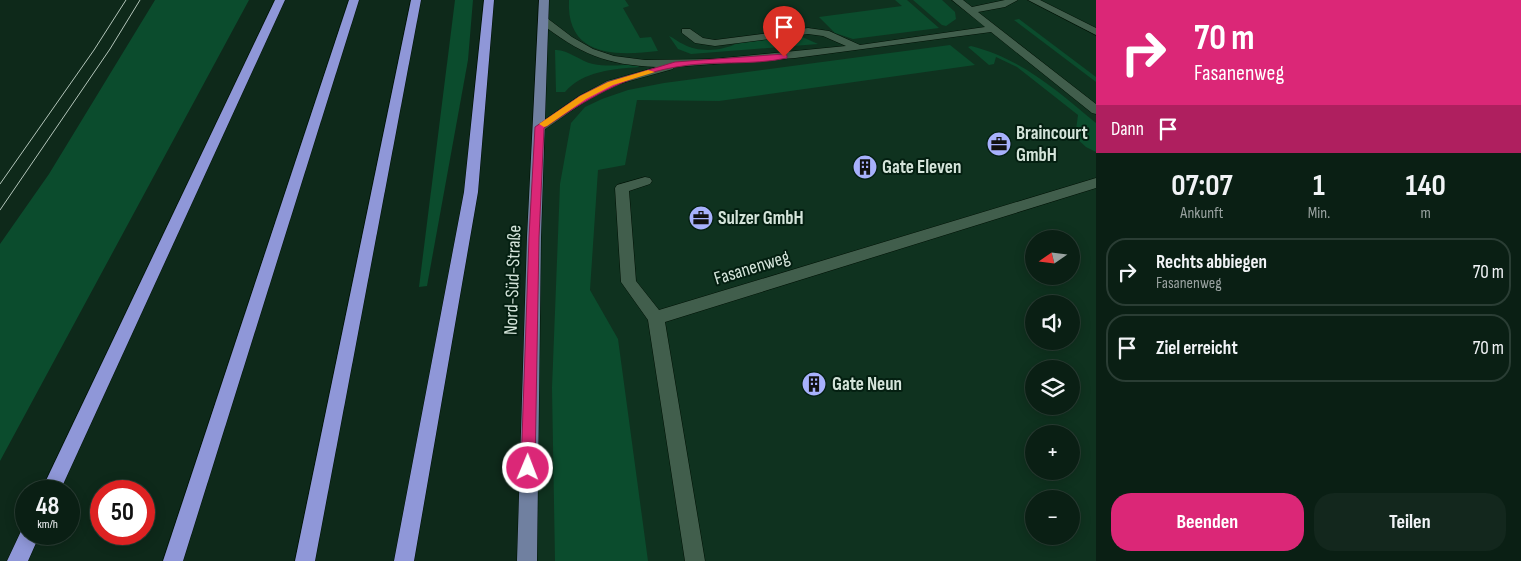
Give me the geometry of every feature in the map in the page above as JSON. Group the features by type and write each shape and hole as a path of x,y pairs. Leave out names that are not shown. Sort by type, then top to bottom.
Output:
{"highway":[{"path":"55,480 280,0"},
{"path":"173,561 354,0"},
{"path":"305,561 416,0"},
{"path":"404,561 471,192 489,0"},
{"path":"17,561 25,545"}],"main road":[{"name":"Nord-Süd-Straße","path":"527,561 533,277 544,0"}],"street":[{"path":"957,0 1096,110"},
{"path":"970,10 1002,5 1013,0"},
{"path":"1032,0 1096,32"},
{"path":"542,20 575,44 598,55 675,65 765,59 993,29"},
{"path":"686,31 690,36 701,42 715,44 808,31 825,33 860,48"},
{"path":"540,127 583,98 610,83 675,65"},
{"path":"645,181 622,188 629,282 656,318 695,561"},
{"name":"Fasanenweg","path":"656,318 1096,184"}],"shaded area":[{"path":"155,0 249,0 0,461 0,244 49,174"},
{"path":"455,0 473,0 468,60 427,286 419,287"},
{"path":"544,0 1096,0 1096,561 527,561"},
{"path":"569,0 625,0 629,6 623,8 640,38 651,37 658,51 642,53 611,52 597,49 585,43 576,33 570,19"},
{"path":"895,0 907,0 939,28 853,39 835,33 819,17 902,6"},
{"path":"913,0 942,0 955,12 956,19 946,26 942,25"},
{"path":"1019,19 1096,77 1096,82 1014,20"},
{"path":"669,36 689,47 703,50 725,48 738,43 800,36 818,44 691,54 678,49"},
{"path":"950,45 975,65 719,101 637,100 625,165 598,170 590,290 618,339 648,561 555,561 552,388 560,184 571,123 585,107 628,90 664,83"},
{"path":"971,46 1022,67 1038,77 1096,123 1096,152 1086,147 1075,137 1078,115 1017,67 996,57 994,64 989,65 968,47"},
{"path":"555,50 564,51 593,64 609,66 638,64 639,67 589,75 572,85 565,92 556,92"}],"tram line":[{"path":"0,184 94,50 126,0"},
{"path":"0,210 110,49 140,0"}],"slow traffic":[{"path":"544,124 583,98 610,83 651,72"}],"place":[{"name":"Braincourt GmbH","path":"999,144"},
{"name":"Gate Eleven","path":"865,167"},
{"name":"Sulzer GmbH","path":"701,218"},
{"name":"Gate Neun","path":"814,384"}],"route":[{"path":"528,468 534,237 540,127 583,98 610,83 675,65 784,57"}]}
